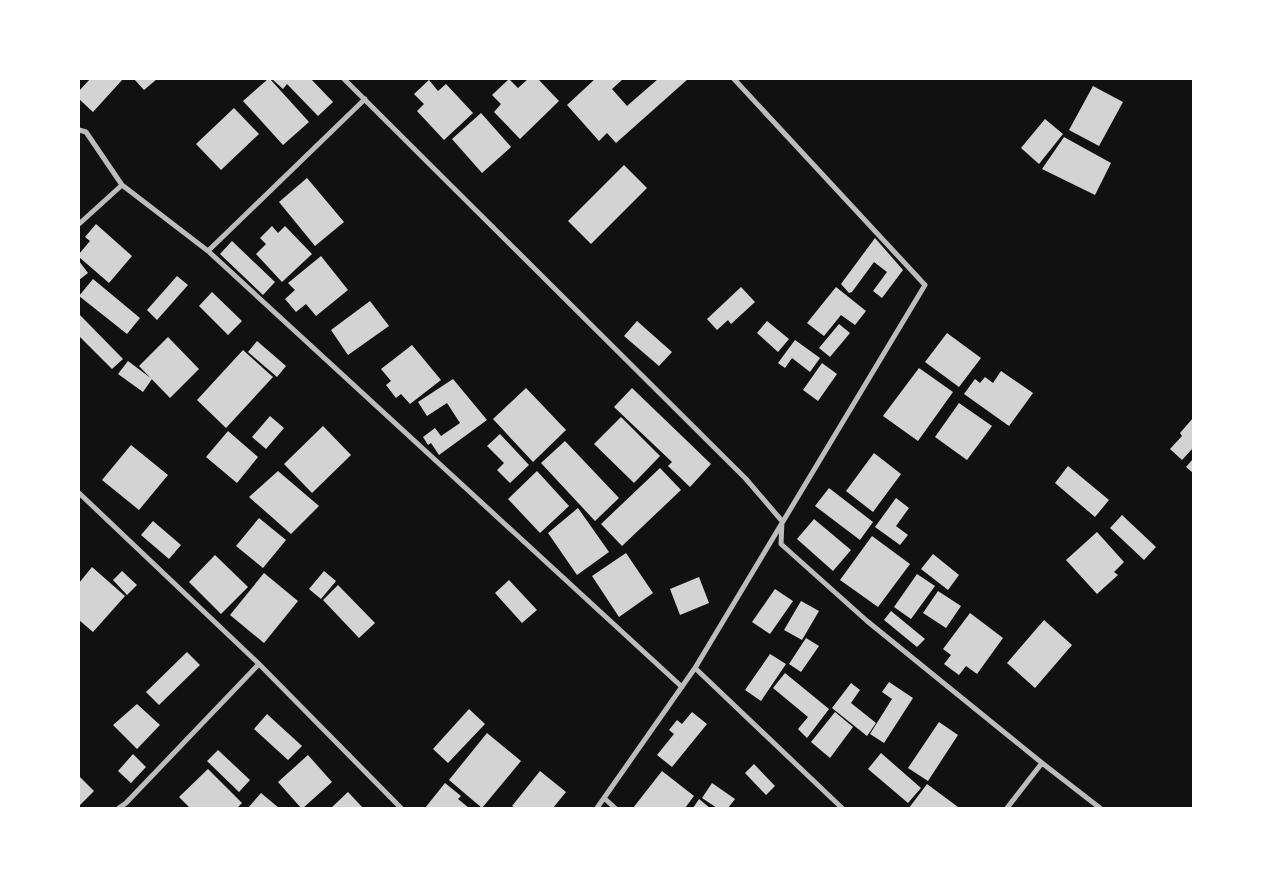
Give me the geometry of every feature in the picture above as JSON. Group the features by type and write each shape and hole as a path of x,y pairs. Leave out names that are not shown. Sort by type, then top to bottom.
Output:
{"street":[{"path":"344,79 739,472 782,521 781,544 867,621 1100,808"},
{"path":"597,808 695,668 925,285 734,79"},
{"path":"208,252 365,99"},
{"path":"79,130 86,132 122,185 208,252 682,687"},
{"path":"79,224 122,185"},
{"path":"79,493 259,664 401,808"},
{"path":"119,808 126,803 259,664"},
{"path":"695,668 842,808"},
{"path":"1007,808 1042,762"},
{"path":"604,798 615,808"}],"building":[{"path":"90,79 123,79 93,112 79,99 79,91"},
{"path":"134,79 157,79 144,90"},
{"path":"268,79 309,122 283,145 243,101"},
{"path":"272,79 311,79 333,102 318,116 287,84 283,89"},
{"path":"509,79 518,88 528,79 538,79 559,101 520,139 494,112 501,104 492,95"},
{"path":"595,79 623,79 612,89 627,106 658,79 688,79 616,143 607,133 599,141 567,105"},
{"path":"429,80 438,91 446,84 473,113 444,140 417,111 424,104 414,94"},
{"path":"1093,86 1123,102 1099,146 1069,130"},
{"path":"234,108 259,134 221,170 196,144"},
{"path":"481,113 511,147 482,173 452,139"},
{"path":"1045,119 1063,134 1039,164 1021,148"},
{"path":"1064,137 1111,163 1095,195 1042,169"},
{"path":"624,165 647,188 591,244 568,221"},
{"path":"307,178 344,222 315,246 279,202"},
{"path":"96,224 132,256 109,283 79,257 79,254 90,241 85,237"},
{"path":"272,226 278,233 285,226 312,254 282,282 256,254 266,244 260,238"},
{"path":"875,238 903,270 882,298 873,291 887,272 874,262 852,292 849,293 841,284"},
{"path":"232,241 275,282 263,295 220,254"},
{"path":"321,256 348,290 316,316 306,304 296,312 285,299 295,290 288,283"},
{"path":"79,261 88,273 79,280"},
{"path":"177,276 188,285 157,320 147,310"},
{"path":"93,279 140,318 127,334 79,296"},
{"path":"741,287 755,302 731,324 728,320 717,330 707,319"},
{"path":"836,287 866,311 855,325 841,315 824,336 807,323"},
{"path":"212,292 242,321 228,335 199,306"},
{"path":"370,301 389,326 348,355 331,330"},
{"path":"79,314 123,359 112,369 79,336"},
{"path":"637,321 672,352 659,366 624,336"},
{"path":"767,321 789,339 778,352 757,333"},
{"path":"839,324 850,333 830,357 819,348"},
{"path":"947,333 981,358 959,387 925,362"},
{"path":"168,337 199,369 170,398 139,366"},
{"path":"795,340 820,358 810,372 792,358 785,368 778,363"},
{"path":"257,341 286,366 277,377 248,352"},
{"path":"412,345 441,380 410,404 401,394 396,398 386,385 391,381 381,369"},
{"path":"243,350 273,377 226,428 197,400"},
{"path":"128,361 152,379 143,392 118,374"},
{"path":"822,363 837,374 818,401 803,390"},
{"path":"919,368 953,392 918,441 883,416"},
{"path":"1001,371 1033,393 1009,426 964,394 975,379 980,383 985,377 993,383"},
{"path":"453,379 487,420 439,455 431,443 428,445 423,437 435,428 441,436 460,423 447,403 427,416 418,402"},
{"path":"526,388 566,430 533,462 493,419"},
{"path":"632,388 711,464 690,487 668,466 672,462 614,407"},
{"path":"959,403 992,426 967,460 935,437"},
{"path":"270,416 284,428 266,449 252,437"},
{"path":"621,417 660,456 634,483 594,444"},
{"path":"1193,418 1193,448 1182,460 1170,449 1182,436 1180,433"},
{"path":"323,426 351,455 312,493 284,464"},
{"path":"228,431 258,457 237,483 206,457"},
{"path":"500,434 529,465 510,483 497,470 504,463 487,446"},
{"path":"565,441 619,498 595,521 541,463"},
{"path":"131,445 168,475 139,510 102,480"},
{"path":"874,453 901,474 873,512 846,491"},
{"path":"1193,459 1193,473 1186,467"},
{"path":"1068,466 1109,500 1095,517 1055,483"},
{"path":"660,468 681,490 622,546 601,524"},
{"path":"278,471 319,506 291,534 249,497"},
{"path":"537,471 569,506 540,533 508,499"},
{"path":"829,488 873,522 860,540 815,506"},
{"path":"896,498 909,508 896,526 908,535 900,545 875,527"},
{"path":"578,508 609,552 577,575 548,533"},
{"path":"1122,515 1156,547 1144,560 1110,528"},
{"path":"259,518 286,540 263,568 236,546"},
{"path":"814,519 851,550 833,571 797,539"},
{"path":"153,521 181,545 169,559 141,535"},
{"path":"1097,532 1124,562 1114,572 1118,575 1097,594 1066,560"},
{"path":"872,536 910,564 878,607 840,580"},
{"path":"626,553 653,593 619,617 592,576"},
{"path":"933,554 959,575 948,590 921,569"},
{"path":"215,555 248,587 221,614 189,582"},
{"path":"92,567 125,596 93,632 79,620 79,583"},
{"path":"122,571 137,585 127,595 113,580"},
{"path":"324,571 336,581 321,599 309,589"},
{"path":"264,573 298,601 264,643 230,615"},
{"path":"917,574 935,586 911,619 894,607"},
{"path":"699,577 709,603 680,615 670,589"},
{"path":"509,580 537,610 522,623 495,593"},
{"path":"338,585 375,623 359,638 323,600"},
{"path":"775,589 793,601 770,634 752,622"},
{"path":"938,591 961,606 946,628 923,613"},
{"path":"801,601 819,611 802,640 784,630"},
{"path":"891,611 925,639 917,647 884,620"},
{"path":"970,613 1003,638 977,674 966,666 959,675 944,664 951,655 943,649"},
{"path":"1044,620 1072,645 1035,688 1007,663"},
{"path":"806,638 819,646 801,672 789,664"},
{"path":"187,652 200,665 159,705 146,692"},
{"path":"770,654 786,664 761,701 745,690"},
{"path":"785,673 829,709 807,738 798,729 808,717 773,688"},
{"path":"889,682 913,698 884,743 870,734 892,699 882,692"},
{"path":"851,683 860,690 851,703 876,723 867,736 832,708"},
{"path":"137,704 160,725 137,749 113,725"},
{"path":"469,709 485,724 448,763 433,749"},
{"path":"692,712 707,724 672,767 657,755 674,734 669,730 677,720 682,724"},
{"path":"835,712 853,727 830,758 811,742"},
{"path":"267,714 302,746 288,760 254,729"},
{"path":"939,722 958,735 928,781 908,768"},
{"path":"487,733 521,761 482,808 449,780"},
{"path":"218,750 250,780 239,792 207,761"},
{"path":"881,753 921,788 908,803 868,769"},
{"path":"133,754 146,767 131,783 118,771"},
{"path":"308,755 332,782 301,808 278,782"},
{"path":"754,764 775,786 766,795 745,773"},
{"path":"208,769 242,803 237,808 190,808 179,797"},
{"path":"540,771 566,792 553,808 515,808 512,806"},
{"path":"662,771 694,796 685,808 633,808"},
{"path":"79,776 94,791 79,806"},
{"path":"445,783 461,796 458,799 469,808 425,808"},
{"path":"712,783 735,799 728,808 717,808 702,798"},
{"path":"927,784 958,807 909,808"},
{"path":"348,792 363,808 331,808"},
{"path":"261,793 279,808 248,808"},
{"path":"699,799 710,808 693,808"}]}
